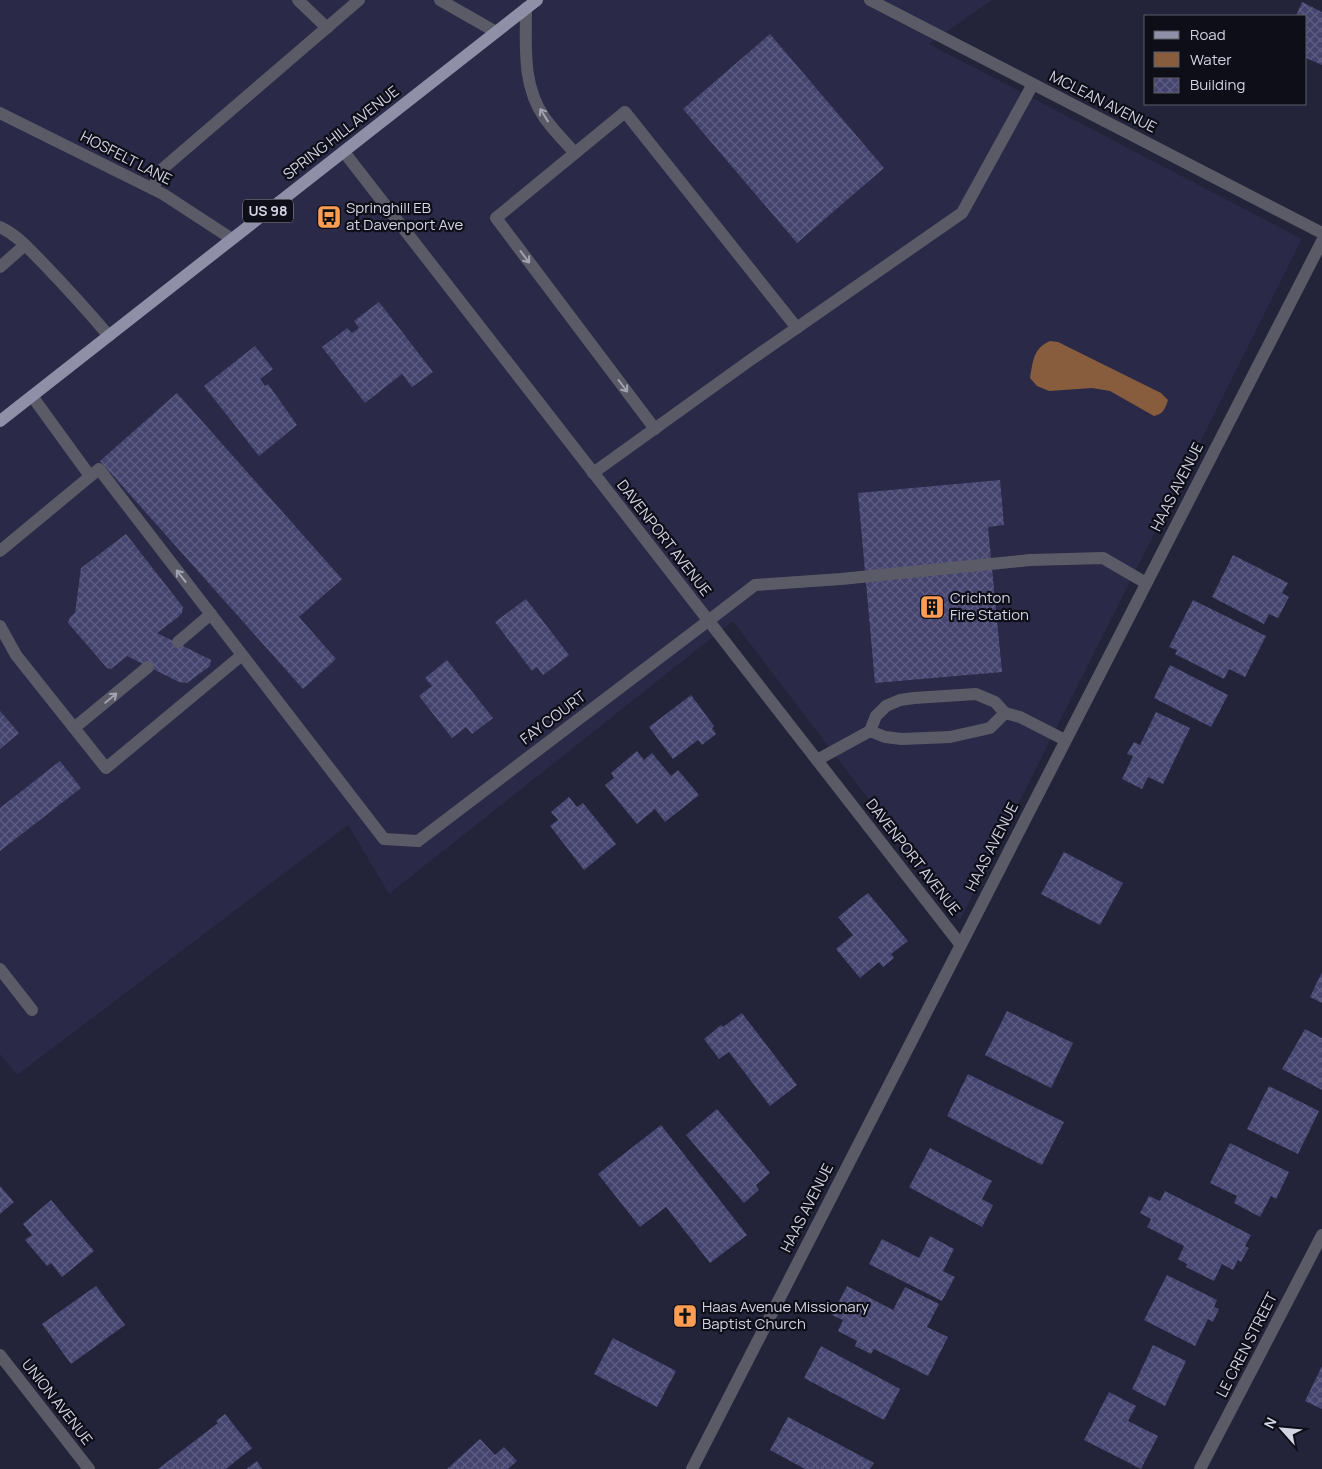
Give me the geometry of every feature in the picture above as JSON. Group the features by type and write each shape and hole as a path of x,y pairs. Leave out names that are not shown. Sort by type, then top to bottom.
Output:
{"main road":[{"name":"SPRING HILL AVENUE","path":"0,421 532,4"}],"street":[{"path":"298,0 327,28"},
{"path":"153,189 160,171 360,0"},
{"path":"440,0 496,32"},
{"name":"MCLEAN AVENUE","path":"870,0 1322,233"},
{"path":"532,4 526,68 532,94 544,117 575,152"},
{"path":"593,473 962,213 1033,84"},
{"path":"655,429 496,218 625,112 797,328"},
{"name":"HOSFELT LANE","path":"0,113 153,189 232,239"},
{"name":"DAVENPORT AVENUE","path":"344,152 960,944"},
{"path":"0,227 13,233 72,292 109,336"},
{"name":"HAAS AVENUE","path":"692,1469 1322,240"},
{"path":"0,267 25,245"},
{"path":"32,396 90,476"},
{"path":"0,551 99,469 242,655 106,768 16,655 0,626"},
{"name":"FAY COURT","path":"242,655 384,839 418,841 755,585 841,579 1030,560 1103,558 1146,583"},
{"path":"178,642 211,614"},
{"path":"74,728 148,667"},
{"path":"817,760 870,731 876,716 886,706 900,700 914,698 976,694 995,702 1005,713 1020,717 1065,740"},
{"path":"870,731 885,737 902,739 950,737 990,728 1005,713"},
{"path":"0,969 32,1010"},
{"name":"LE CREN STREET","path":"1200,1469 1322,1235"},
{"name":"UNION AVENUE","path":"0,1355 89,1469"}],"shaded area":[{"path":"0,0 992,0 929,44 1302,239 960,920 733,621 389,894 348,825 17,1075 0,1054"}],"water":[{"path":"1050,341 1058,342 1161,393 1168,400 1165,408 1160,414 1154,416 1110,391 1092,388 1049,391 1037,386 1030,378 1033,361 1040,347"}],"building":[{"path":"1302,2 1322,12 1322,65 1307,58 1307,15 1296,15"},
{"path":"770,34 884,168 797,243 683,109"},
{"path":"379,302 433,372 412,387 402,374 365,403 322,347 347,328 352,333 359,328 354,321"},
{"path":"255,346 273,369 260,379 265,386 268,384 297,425 259,456 204,386"},
{"path":"177,393 342,579 299,617 336,659 303,689 100,461"},
{"name":"Crichton Fire Station","path":"1000,480 1004,525 988,527 1002,672 875,683 858,493"},
{"path":"126,534 183,607 182,613 177,618 157,633 211,660 210,666 187,683 179,682 127,656 111,669 107,668 68,623 70,617 75,613 81,568"},
{"path":"1233,555 1288,583 1282,593 1289,597 1278,618 1269,614 1264,624 1212,597"},
{"path":"526,599 569,655 543,675 537,667 532,671 495,622"},
{"path":"1193,600 1266,636 1245,677 1229,669 1224,679 1175,654 1177,650 1169,647"},
{"path":"447,660 493,718 472,734 466,727 452,738 419,696 432,686 425,678"},
{"path":"1170,665 1228,695 1211,727 1154,698"},
{"path":"691,695 714,726 712,728 716,734 702,745 698,740 673,759 649,727"},
{"path":"0,711 19,733 0,749"},
{"path":"1156,712 1190,728 1163,784 1148,777 1142,789 1122,779 1133,756 1127,754 1134,742 1140,745"},
{"path":"637,751 644,760 652,753 671,776 678,770 699,795 665,822 655,809 637,824 605,785 614,778 611,773"},
{"path":"60,761 81,788 0,851 0,808"},
{"path":"569,797 577,807 583,803 616,844 584,870 550,826 558,820 551,812"},
{"path":"1064,852 1123,883 1100,925 1041,894"},
{"path":"868,893 908,941 891,954 894,958 883,967 879,962 860,978 836,949 853,935 838,917"},
{"path":"1322,972 1322,1003 1310,997"},
{"path":"1007,1011 1073,1043 1051,1088 985,1055"},
{"path":"742,1013 797,1085 770,1106 729,1052 719,1059 704,1039 721,1025 723,1027"},
{"path":"1305,1029 1322,1038 1322,1090 1282,1069"},
{"path":"968,1074 1064,1122 1042,1165 947,1116"},
{"path":"1269,1086 1319,1111 1298,1154 1247,1129"},
{"path":"717,1109 770,1173 756,1185 759,1190 744,1203 686,1135"},
{"path":"661,1125 747,1235 710,1263 666,1207 640,1227 598,1174"},
{"path":"1230,1143 1289,1172 1276,1199 1271,1196 1260,1217 1234,1203 1237,1196 1210,1183"},
{"path":"930,1148 992,1181 982,1199 993,1205 982,1227 909,1187"},
{"path":"0,1186 14,1202 0,1214"},
{"path":"1165,1191 1251,1235 1245,1246 1249,1248 1241,1262 1238,1260 1233,1270 1222,1264 1214,1281 1186,1267 1187,1264 1178,1259 1184,1246 1147,1227 1151,1219 1140,1213 1149,1196 1160,1201"},
{"path":"51,1200 94,1251 62,1277 51,1263 47,1266 25,1240 32,1235 23,1224"},
{"path":"930,1236 954,1249 943,1271 955,1277 942,1301 869,1264 882,1239 919,1258"},
{"path":"1167,1275 1217,1300 1214,1307 1219,1309 1213,1322 1208,1319 1195,1346 1144,1320"},
{"path":"96,1286 125,1325 71,1364 42,1324"},
{"path":"847,1286 893,1310 905,1287 939,1304 927,1327 948,1337 928,1376 874,1349 871,1354 855,1346 857,1341 838,1331 843,1320 832,1315"},
{"path":"613,1338 676,1371 657,1407 594,1374"},
{"path":"1153,1345 1186,1361 1165,1406 1132,1389"},
{"path":"821,1346 900,1389 884,1420 804,1378"},
{"path":"1322,1366 1322,1409 1305,1401"},
{"path":"1109,1392 1136,1406 1128,1421 1158,1436 1141,1469 1084,1440"},
{"path":"225,1414 252,1448 226,1469 158,1469 218,1423 216,1421"},
{"path":"788,1417 874,1463 870,1469 805,1469 770,1450"},
{"path":"480,1439 495,1455 504,1447 517,1461 508,1469 447,1469"},
{"path":"257,1461 262,1469 246,1469"}],"place":[{"name":"Springhill EB at Davenport Ave","path":"329,217"},
{"name":"Crichton Fire Station","path":"932,607"},
{"name":"Haas Avenue Missionary Baptist Church","path":"685,1316"}]}
